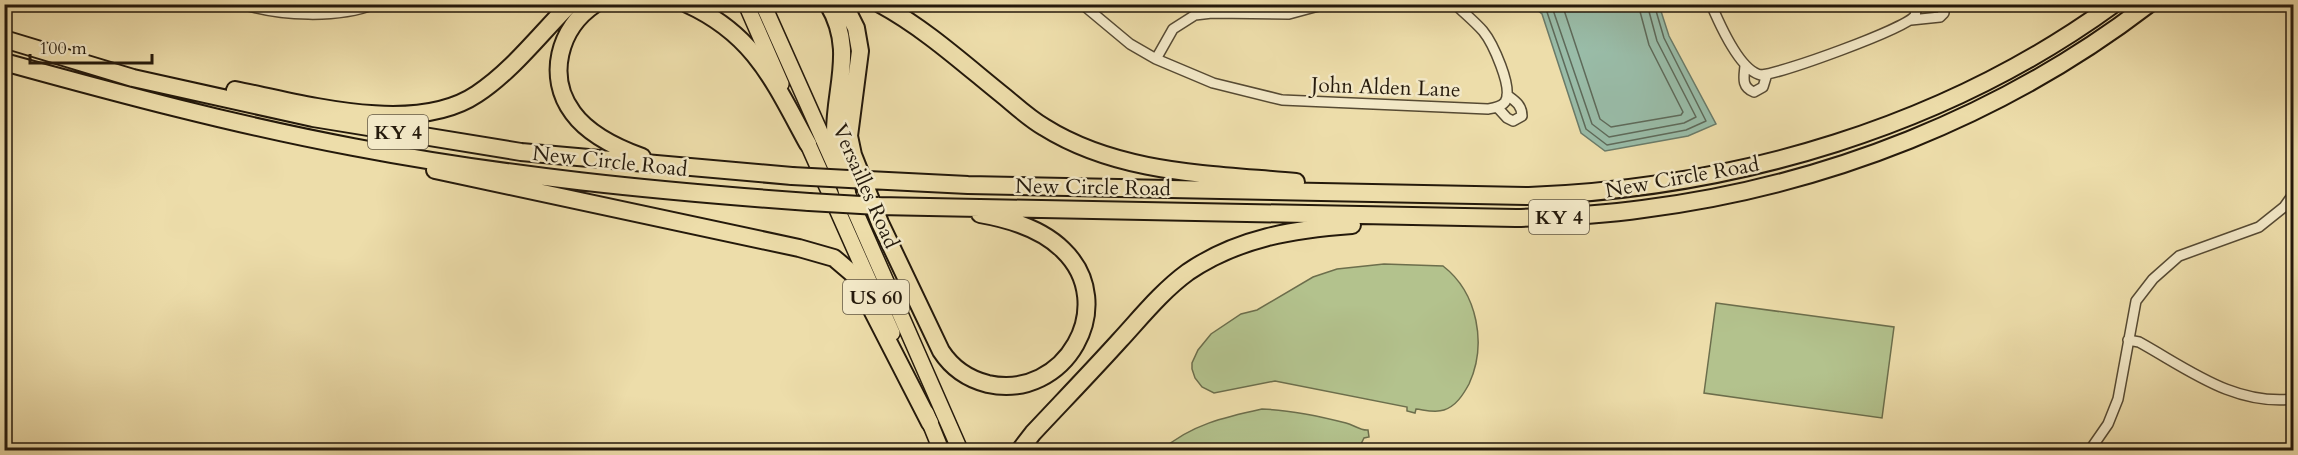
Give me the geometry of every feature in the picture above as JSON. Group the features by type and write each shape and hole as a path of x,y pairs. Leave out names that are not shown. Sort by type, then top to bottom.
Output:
{"highway":[{"path":"71,60 94,58 185,81 354,112 404,115 424,113 448,108 477,95 493,83 570,4"},
{"path":"550,25 577,4"},
{"path":"595,4 586,10 568,32 560,55 561,89 573,114 590,130 625,151 651,160 731,171"},
{"path":"687,4 716,20 745,42 760,59 808,144"},
{"path":"828,4 838,25 843,47 834,130 836,152 847,192"},
{"path":"844,4 856,27 860,51 849,136 853,155 879,223 941,351 948,362 965,375 1000,386 1029,382 1053,371 1066,358 1078,340 1085,308 1085,293 1081,277 1065,251 1038,232 1006,220 976,213 923,206"},
{"path":"880,4 919,28 1044,127 1090,150 1121,161 1149,166 1410,194"},
{"name":"New Circle Road","path":"4,39 133,78 313,118 520,152 792,176 968,185 1529,196 1607,191 1691,180 1781,160 1863,134 1972,88 2043,50 2114,4"},
{"name":"New Circle Road","path":"4,62 111,91 353,147 546,178 663,190 878,206 1516,218 1643,209 1747,191 1849,162 1941,126 2038,78 2115,30 2149,4"},
{"path":"353,147 458,176 799,248 834,258 848,268 861,285 888,345 930,423"},
{"path":"1020,450 1161,294 1189,272 1213,258 1243,244 1296,229 1458,217"},
{"path":"1012,450 1033,433"}],"main road":[{"name":"Versailles Road","path":"746,4 941,450"},
{"name":"Versailles Road","path":"763,4 960,450"}],"street":[{"path":"242,4 277,12 333,14 364,9 375,4"},
{"name":"John Alden Lane","path":"1082,4 1130,44 1156,59 1213,83 1281,100 1488,109 1497,107"},
{"path":"1156,59 1173,29 1195,15 1212,13 1279,15 1299,13 1326,4"},
{"path":"1455,4 1489,40 1506,85 1505,102 1497,107 1513,121 1522,116 1522,109 1507,96"},
{"path":"1711,4 1723,30 1746,66 1756,74 1767,74 1854,45 1911,20 1940,17 1944,13 1944,4"},
{"path":"1911,20 1917,11 1917,4"},
{"path":"1746,66 1744,80 1748,90 1754,92 1763,87 1767,74"},
{"path":"2090,450 2108,424 2118,399 2127,340 2136,301 2153,279 2179,256 2259,227 2284,207 2294,193"},
{"path":"2127,340 2139,342 2206,382 2241,395 2279,400 2294,399"},
{"path":"1517,450 1534,450"}],"green space":[{"path":"1384,264 1443,266 1455,277 1471,305 1478,337 1474,369 1464,392 1456,403 1448,408 1437,411 1416,409 1415,413 1407,411 1407,407 1275,381 1214,393 1202,387 1195,378 1192,363 1198,350 1211,334 1241,314 1257,310 1313,277 1337,269"},
{"path":"1716,303 1894,327 1882,418 1704,393"},
{"path":"1262,409 1304,414 1346,423 1368,430 1369,437 1364,438 1360,446 1354,450 1162,450 1196,428"}],"water":[{"path":"1531,5 1659,5 1669,36 1716,124 1688,136 1605,151 1581,133 1542,14"}]}
